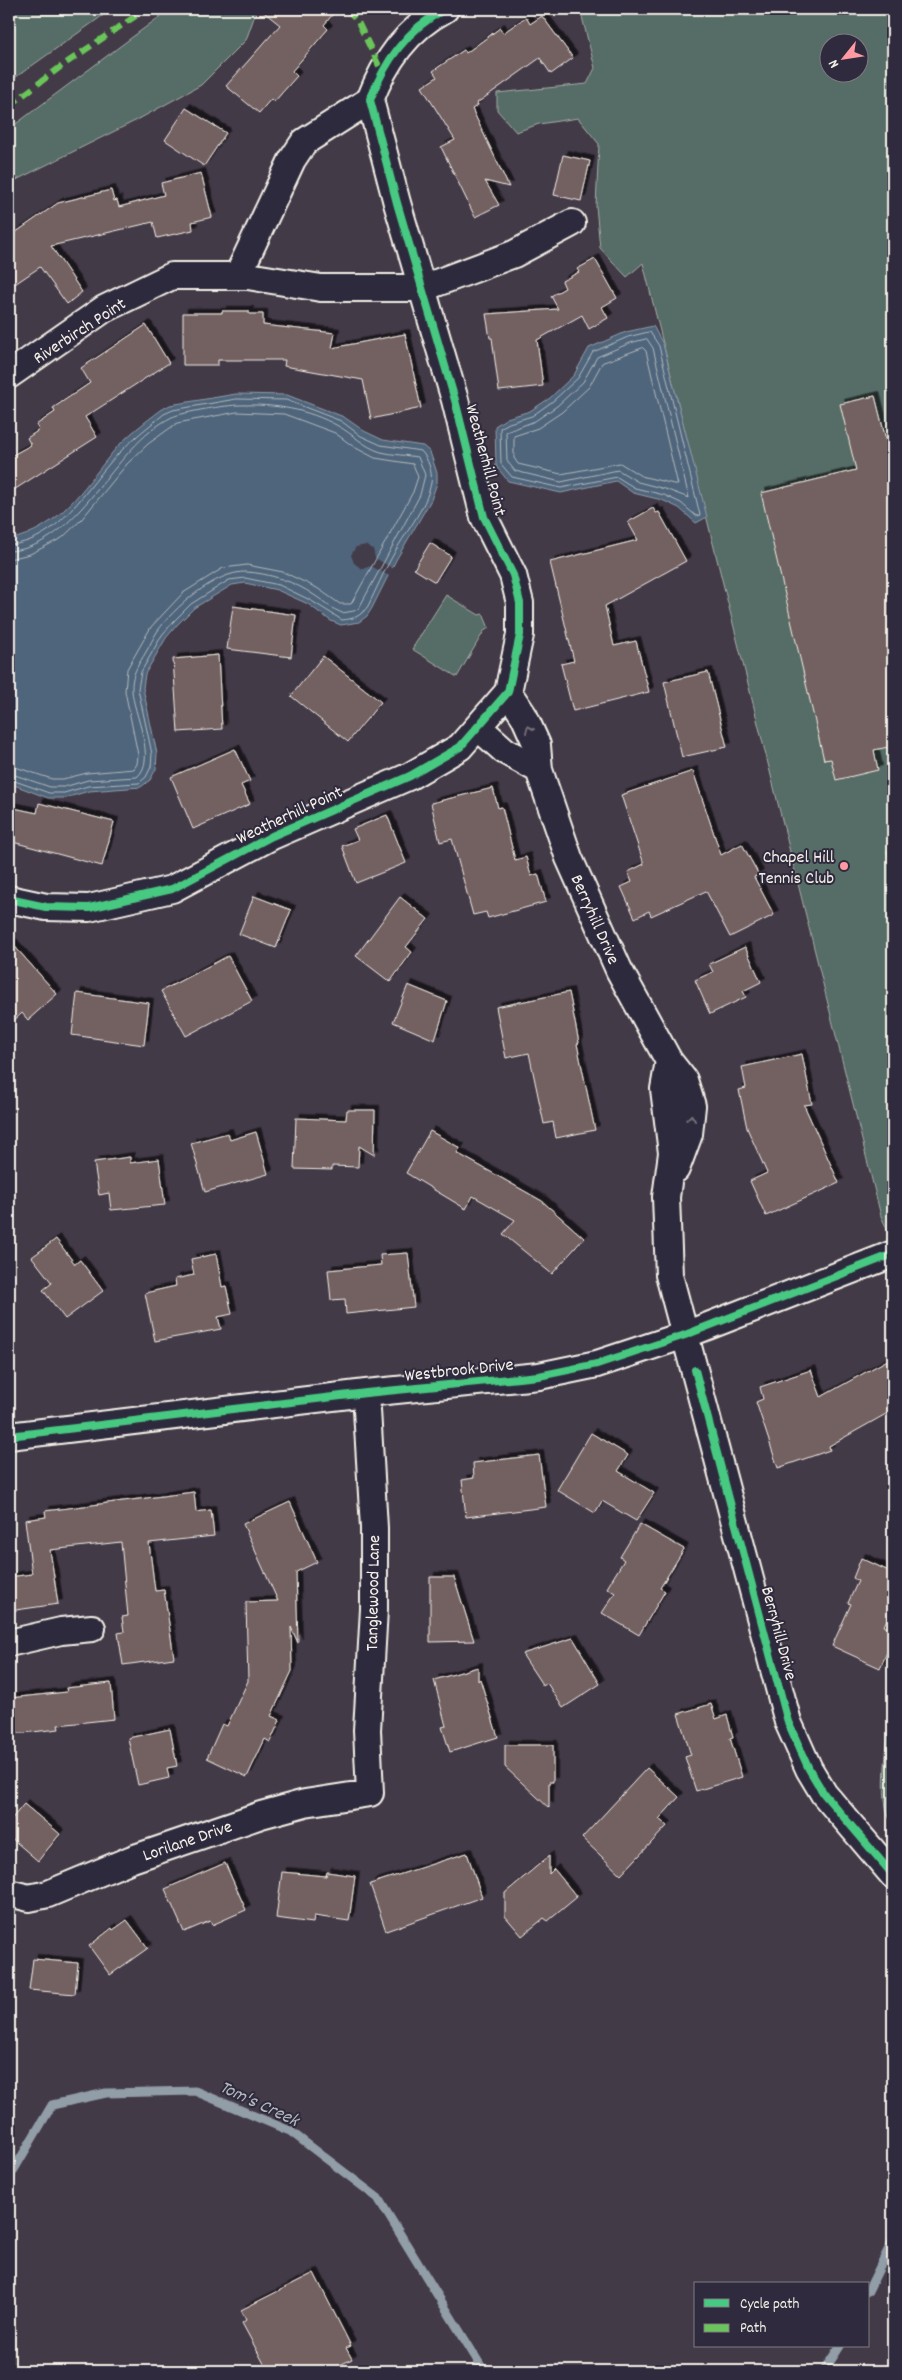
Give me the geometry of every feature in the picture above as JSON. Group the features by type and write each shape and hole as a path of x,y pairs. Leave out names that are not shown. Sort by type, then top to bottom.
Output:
{"street":[{"path":"238,275 292,160 304,142 370,100 390,58 416,28 445,9"},
{"name":"Weatherhill Point","path":"9,899 46,907 89,908 172,889 272,836 410,776 460,747 508,692 520,635 520,603 513,575 484,517 455,400 397,203 370,100"},
{"path":"423,288 514,254 572,223"},
{"name":"Riverbirch Point","path":"9,376 104,310 172,276 238,275 321,288 423,288"},
{"name":"Berryhill Drive","path":"508,692 524,716 537,745 539,770 568,858 615,963 669,1060 684,1080 692,1106 689,1134 666,1197 669,1275 788,1722 809,1769 824,1794 893,1875"},
{"path":"478,727 506,751 539,770"},
{"name":"Westbrook Drive","path":"9,1436 366,1393 540,1376 597,1364 686,1335 893,1254"},
{"name":"Tanglewood Lane","path":"366,1393 374,1528 374,1609 367,1730 370,1793"},
{"path":"9,1643 61,1631 92,1628"},
{"name":"Lorilane Drive","path":"9,1894 29,1898 48,1894 140,1856 261,1815 305,1803 370,1793"}],"green space":[{"path":"9,9 112,9 9,82"},
{"path":"170,9 257,9 246,40 201,85 137,120 18,179 9,186 9,129"},
{"name":"Chapel Hill Tennis Club","path":"580,9 893,9 893,1242 881,1216 643,263 627,277 600,248 596,206 599,144 578,118 539,124 516,132 497,110 497,93 587,84 595,68"},
{"path":"446,595 479,615 483,614 489,628 484,631 457,677 412,649"},
{"path":"893,1698 893,1824 888,1814 884,1783"}],"water":[{"path":"653,326 663,344 707,517 696,523 679,508 662,500 633,493 616,481 561,493 508,481 496,466 495,426 507,418 530,411 550,398 574,375 589,348 626,332"},
{"path":"236,394 287,395 344,417 364,431 383,440 423,446 430,452 437,473 437,483 431,500 396,560 372,608 367,616 359,622 341,625 331,621 308,604 277,590 245,583 232,585 194,608 177,625 166,638 145,674 143,688 157,754 156,769 150,780 141,787 89,791 65,798 48,798 9,783 9,540 42,527 56,517 79,494 123,441 161,410 170,405"}],"pier":[{"path":"366,545 373,549 375,558 394,569 391,577 371,566 362,569 354,563 351,555 356,547"}],"building":[{"path":"260,9 337,9 324,25 328,29 292,71 297,76 274,102 271,99 259,113 226,86 280,25"},
{"path":"542,16 573,58 551,74 540,58 477,103 478,105 472,109 509,187 485,181 499,205 475,217 441,147 455,140 422,87 437,77 433,71 464,50 466,53 500,28 503,33 526,17 530,24"},
{"path":"186,108 226,133 204,166 165,140"},
{"path":"563,155 590,161 581,201 554,195"},
{"path":"201,173 212,217 192,222 193,230 157,238 153,222 51,246 82,292 67,304 40,267 9,288 9,237 58,203 111,190 114,201 117,200 119,207 164,195 161,183"},
{"path":"595,259 617,298 602,307 608,318 589,329 582,315 537,340 543,386 499,391 492,338 490,338 486,314 558,309 551,296 565,288 562,281 579,272 577,269"},
{"path":"222,311 249,311 249,314 263,314 263,325 335,333 332,348 405,334 421,408 371,419 363,380 284,366 285,360 218,360 218,365 183,365 183,313 222,313"},
{"path":"146,325 169,363 85,417 97,437 9,493 9,457 31,445 27,438 39,430 36,425 55,412 53,408 90,383 81,368"},
{"path":"875,396 893,468 893,746 874,750 878,770 836,780 831,759 824,760 761,493 856,470 840,404"},
{"path":"653,508 656,513 659,512 686,561 605,606 614,646 636,641 649,692 573,711 561,664 574,661 550,562 638,540 628,522"},
{"path":"430,543 451,556 435,582 414,569"},
{"path":"233,606 296,615 291,657 227,649"},
{"path":"218,655 222,729 178,732 173,659"},
{"path":"323,656 381,702 348,742 291,696"},
{"path":"708,672 727,747 682,757 664,682"},
{"path":"235,749 250,781 241,785 250,804 193,829 171,777"},
{"path":"693,771 721,855 742,844 759,875 754,877 774,915 730,937 706,891 651,916 649,911 635,918 621,887 632,882 628,872 644,864 621,795"},
{"path":"493,788 498,808 502,807 515,860 526,857 531,876 538,874 546,902 488,918 486,912 473,915 452,839 440,842 431,803"},
{"path":"39,803 114,822 102,866 9,841 9,807 37,813"},
{"path":"387,815 406,863 356,883 342,846 358,840 353,829"},
{"path":"254,896 291,910 276,948 239,934"},
{"path":"400,897 428,919 406,947 412,952 390,982 356,956"},
{"path":"9,940 57,994 28,1020 22,1013 9,1025"},
{"path":"745,947 761,982 743,991 746,997 710,1014 695,980 713,972 709,964"},
{"path":"228,956 252,1001 186,1036 161,991"},
{"path":"408,985 447,1001 435,1040 393,1022"},
{"path":"569,992 579,1043 577,1044 595,1130 556,1138 553,1122 544,1124 529,1053 506,1058 496,1007"},
{"path":"77,993 149,1003 144,1045 72,1035"},
{"path":"802,1054 812,1104 804,1105 839,1183 766,1216 750,1181 767,1173 747,1128 739,1090 746,1088 742,1067"},
{"path":"347,1110 375,1110 374,1155 359,1146 358,1167 332,1166 332,1170 294,1169 296,1118 346,1120"},
{"path":"430,1131 460,1148 457,1153 542,1201 584,1238 552,1274 503,1234 515,1220 473,1196 466,1209 406,1173"},
{"path":"256,1132 268,1174 205,1192 191,1143 228,1133 230,1140"},
{"path":"130,1157 130,1163 159,1159 165,1205 111,1210 109,1193 99,1195 94,1162"},
{"path":"56,1239 75,1264 80,1260 103,1291 65,1319 43,1290 52,1283 32,1257"},
{"path":"408,1253 414,1307 346,1314 345,1299 331,1300 328,1270 381,1265 380,1255"},
{"path":"216,1254 222,1287 226,1286 232,1314 218,1317 221,1329 155,1341 145,1293 176,1286 175,1279 194,1275 191,1259"},
{"path":"893,1357 893,1410 829,1446 830,1450 778,1468 756,1402 763,1399 760,1387 811,1370 821,1397"},
{"path":"591,1433 628,1455 618,1471 654,1493 636,1521 602,1501 595,1513 557,1490"},
{"path":"539,1455 546,1507 466,1517 462,1480 474,1478 473,1463"},
{"path":"194,1492 196,1512 211,1510 214,1536 149,1543 155,1591 164,1590 174,1658 123,1665 118,1633 124,1632 122,1617 128,1616 121,1542 50,1550 58,1604 9,1611 9,1577 32,1574 25,1520 46,1517 45,1511"},
{"path":"290,1502 317,1562 296,1572 298,1643 291,1627 292,1671 271,1716 280,1720 270,1742 265,1739 247,1777 207,1758 222,1724 227,1726 248,1681 246,1602 278,1601 243,1524"},
{"path":"640,1524 684,1549 660,1588 665,1591 639,1635 602,1613 615,1593 607,1588 624,1560 620,1557"},
{"path":"861,1558 893,1573 893,1605 884,1626 893,1630 893,1639 880,1668 832,1646 851,1604 848,1603 858,1581 853,1578"},
{"path":"430,1577 454,1577 474,1641 430,1642"},
{"path":"573,1638 600,1684 563,1708 547,1683 543,1686 522,1654"},
{"path":"478,1667 478,1681 480,1679 498,1737 450,1752 442,1727 446,1726 434,1680"},
{"path":"111,1683 114,1719 58,1725 59,1729 14,1734 10,1698 67,1692 66,1688"},
{"path":"711,1704 716,1719 727,1715 733,1737 730,1738 742,1777 696,1791 685,1757 691,1755 678,1714"},
{"path":"170,1729 177,1766 167,1768 169,1778 138,1785 128,1738"},
{"path":"505,1745 553,1745 553,1782 549,1782 549,1808 505,1767"},
{"path":"647,1768 679,1797 659,1819 667,1826 621,1875 582,1838"},
{"path":"24,1804 60,1834 38,1861 9,1836 9,1822"},
{"path":"467,1853 482,1897 386,1931 370,1884"},
{"path":"549,1856 549,1874 554,1869 577,1897 548,1921 544,1918 522,1936 505,1916 505,1893"},
{"path":"225,1863 246,1910 212,1925 210,1921 184,1932 165,1889"},
{"path":"282,1872 326,1876 327,1872 355,1876 349,1921 314,1916 313,1923 276,1918"},
{"path":"127,1920 148,1948 110,1975 89,1946 112,1928 113,1930"},
{"path":"33,1959 78,1963 75,1994 29,1990"},
{"path":"314,2273 351,2346 346,2348 352,2359 328,2371 268,2371 242,2323 246,2320 241,2310"}],"waterway":[{"name":"Tom's Creek","path":"9,2178 52,2105 106,2093 195,2091 290,2131 378,2198 484,2371"},
{"name":"Tom's Creek","path":"870,2287 893,2240"},
{"name":"Tom's Creek","path":"824,2371 839,2348"}],"marked path":[{"path":"9,106 63,65 146,9"},
{"path":"347,9 357,20 382,72"},
{"path":"887,854 893,852"}],"cycle path":[{"path":"9,899 46,907 89,908 172,889 272,836 410,776 460,747 508,692 520,635 520,603 513,575 484,517 455,400 397,203 370,100 390,59 399,47 419,26 445,9"},
{"path":"9,1436 366,1393 539,1376 597,1364 685,1335 893,1254"},
{"path":"695,1370 788,1722 809,1769 824,1794 893,1875"}],"place":[{"name":"Chapel Hill Tennis Club","path":"844,866"}]}
